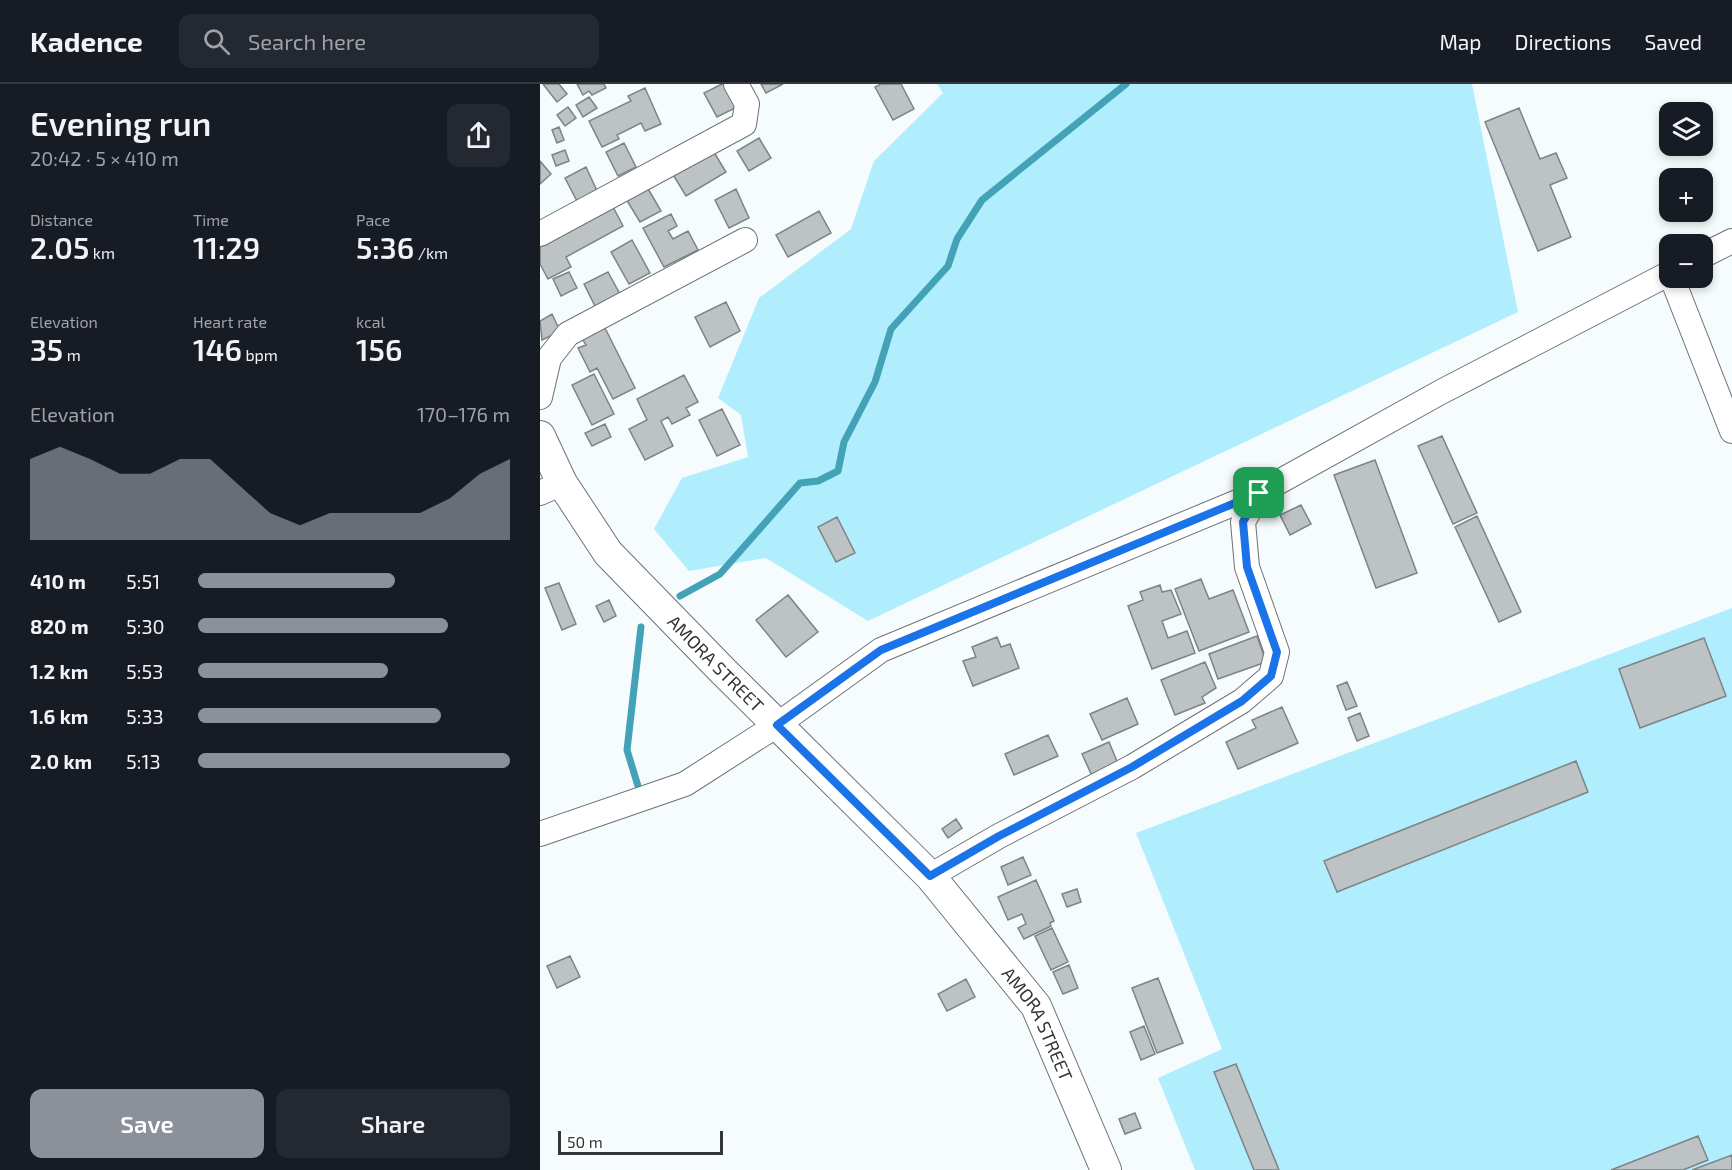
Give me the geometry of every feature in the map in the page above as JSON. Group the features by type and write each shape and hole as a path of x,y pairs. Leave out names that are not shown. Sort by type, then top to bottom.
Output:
{"street":[{"path":"540,234 744,124 747,104 736,84"},
{"path":"540,397 549,358 568,334 745,240"},
{"path":"1713,250 1732,240"},
{"path":"540,834 685,784 777,725 881,650 1259,493 1441,392 1659,279"},
{"path":"1676,288 1732,431"},
{"name":"AMORA STREET","path":"540,436 551,488 608,553 930,876 1036,1006 1106,1170"},
{"path":"930,876 999,836 1142,761 1242,701 1271,676 1277,652 1247,567 1243,522 1259,493"}],"shaded area":[{"path":"937,84 1472,84 1518,312 868,621 766,558 689,571 654,529 682,478 748,457 741,415 718,398 759,298 851,229 874,161 943,93"},
{"path":"1732,608 1732,1170 1195,1170 1158,1078 1222,1049 1136,833"}],"building":[{"path":"543,84 559,84 567,94 557,102"},
{"path":"577,84 604,84 606,88 592,95 589,91 583,95"},
{"path":"726,84 737,107 717,117 704,93"},
{"path":"761,84 783,84 766,93"},
{"path":"881,84 901,84 914,109 893,120 875,87"},
{"path":"645,88 661,124 645,131 641,123 617,135 619,139 602,147 589,121 631,101 628,96"},
{"path":"589,97 597,108 583,117 576,105"},
{"path":"568,107 576,118 565,126 557,115"},
{"path":"1519,108 1540,159 1556,153 1567,178 1550,185 1571,237 1538,251 1485,122"},
{"path":"559,127 564,140 557,143 552,130"},
{"path":"759,138 771,158 749,171 737,151"},
{"path":"624,143 636,167 618,176 606,152"},
{"path":"712,149 726,172 686,196 672,173"},
{"path":"565,150 569,161 556,166 552,155"},
{"path":"540,161 551,174 540,184"},
{"path":"586,167 598,193 578,203 565,178"},
{"path":"647,187 661,211 640,222 626,199"},
{"path":"736,189 749,218 729,228 715,200"},
{"path":"611,203 623,226 566,257 571,267 548,279 540,264 540,242"},
{"path":"819,211 831,233 788,257 776,235"},
{"path":"671,214 677,226 668,231 673,239 688,231 698,250 664,267 643,228"},
{"path":"632,240 650,273 629,284 611,252"},
{"path":"569,272 577,288 561,296 553,279"},
{"path":"608,272 621,296 596,308 584,284"},
{"path":"726,302 740,331 710,347 695,317"},
{"path":"552,314 560,331 542,340 540,321"},
{"path":"603,324 635,388 613,399 597,368 590,372 578,348 586,345 580,335"},
{"path":"594,374 614,414 592,425 572,385"},
{"path":"684,375 698,402 686,408 690,415 672,424 668,417 661,421 673,446 645,460 629,429 647,420 637,399"},
{"path":"722,409 740,445 717,456 699,420"},
{"path":"605,424 611,437 592,446 585,433"},
{"path":"1442,436 1477,513 1453,524 1418,446"},
{"path":"1375,460 1417,573 1376,588 1334,475"},
{"path":"1301,505 1311,524 1290,535 1280,515"},
{"path":"1477,516 1521,612 1499,622 1455,527"},
{"path":"837,517 855,553 836,562 818,527"},
{"path":"1201,579 1209,599 1233,590 1249,632 1199,651 1175,589"},
{"path":"559,583 576,624 562,630 545,588"},
{"path":"1160,585 1162,592 1171,590 1181,614 1162,621 1168,638 1187,631 1195,653 1152,669 1128,606 1143,600 1140,592"},
{"path":"788,595 818,632 786,657 756,620"},
{"path":"609,600 616,616 604,622 596,606"},
{"path":"1257,636 1266,662 1218,679 1209,654"},
{"path":"997,637 1001,647 1010,644 1019,668 973,686 963,661 976,657 972,647"},
{"path":"1704,638 1726,696 1640,728 1619,669"},
{"path":"1205,662 1216,688 1202,697 1205,703 1175,715 1161,680"},
{"path":"1347,682 1357,706 1346,710 1337,686"},
{"path":"1127,698 1138,724 1102,740 1090,714"},
{"path":"1282,707 1298,743 1238,769 1226,742 1256,728 1252,720"},
{"path":"1360,713 1369,736 1357,741 1348,718"},
{"path":"1048,735 1058,756 1014,775 1005,754"},
{"path":"1109,742 1119,766 1093,778 1082,754"},
{"path":"1576,761 1588,792 1337,892 1324,861"},
{"path":"956,819 962,828 948,838 942,829"},
{"path":"1023,857 1031,875 1008,885 1001,867"},
{"path":"1036,880 1054,921 1050,923 1051,926 1024,939 1018,928 1026,924 1022,914 1008,920 998,897"},
{"path":"1077,889 1081,902 1067,907 1062,894"},
{"path":"1052,928 1068,962 1051,970 1035,936"},
{"path":"570,956 580,977 557,988 547,966"},
{"path":"1069,965 1078,988 1063,994 1053,972"},
{"path":"1158,978 1183,1043 1157,1053 1132,988"},
{"path":"966,979 975,997 947,1011 938,994"},
{"path":"1144,1026 1155,1054 1141,1060 1130,1032"},
{"path":"1236,1064 1279,1170 1254,1170 1214,1072"},
{"path":"1135,1113 1141,1128 1125,1134 1119,1119"},
{"path":"1698,1136 1708,1160 1683,1170 1611,1170"},
{"path":"1732,1155 1732,1170 1692,1170"}],"waterway":[{"path":"680,596 720,574 800,483 818,481 838,471 844,442 875,382 891,329 948,266 957,239 982,200 1126,84"},
{"path":"638,786 627,750 641,627"}],"route":[{"path":"1259,493 1243,522 1247,567 1277,652 1271,676 1242,701 1132,767 999,836 930,876 777,725 881,650 1259,493"}]}
